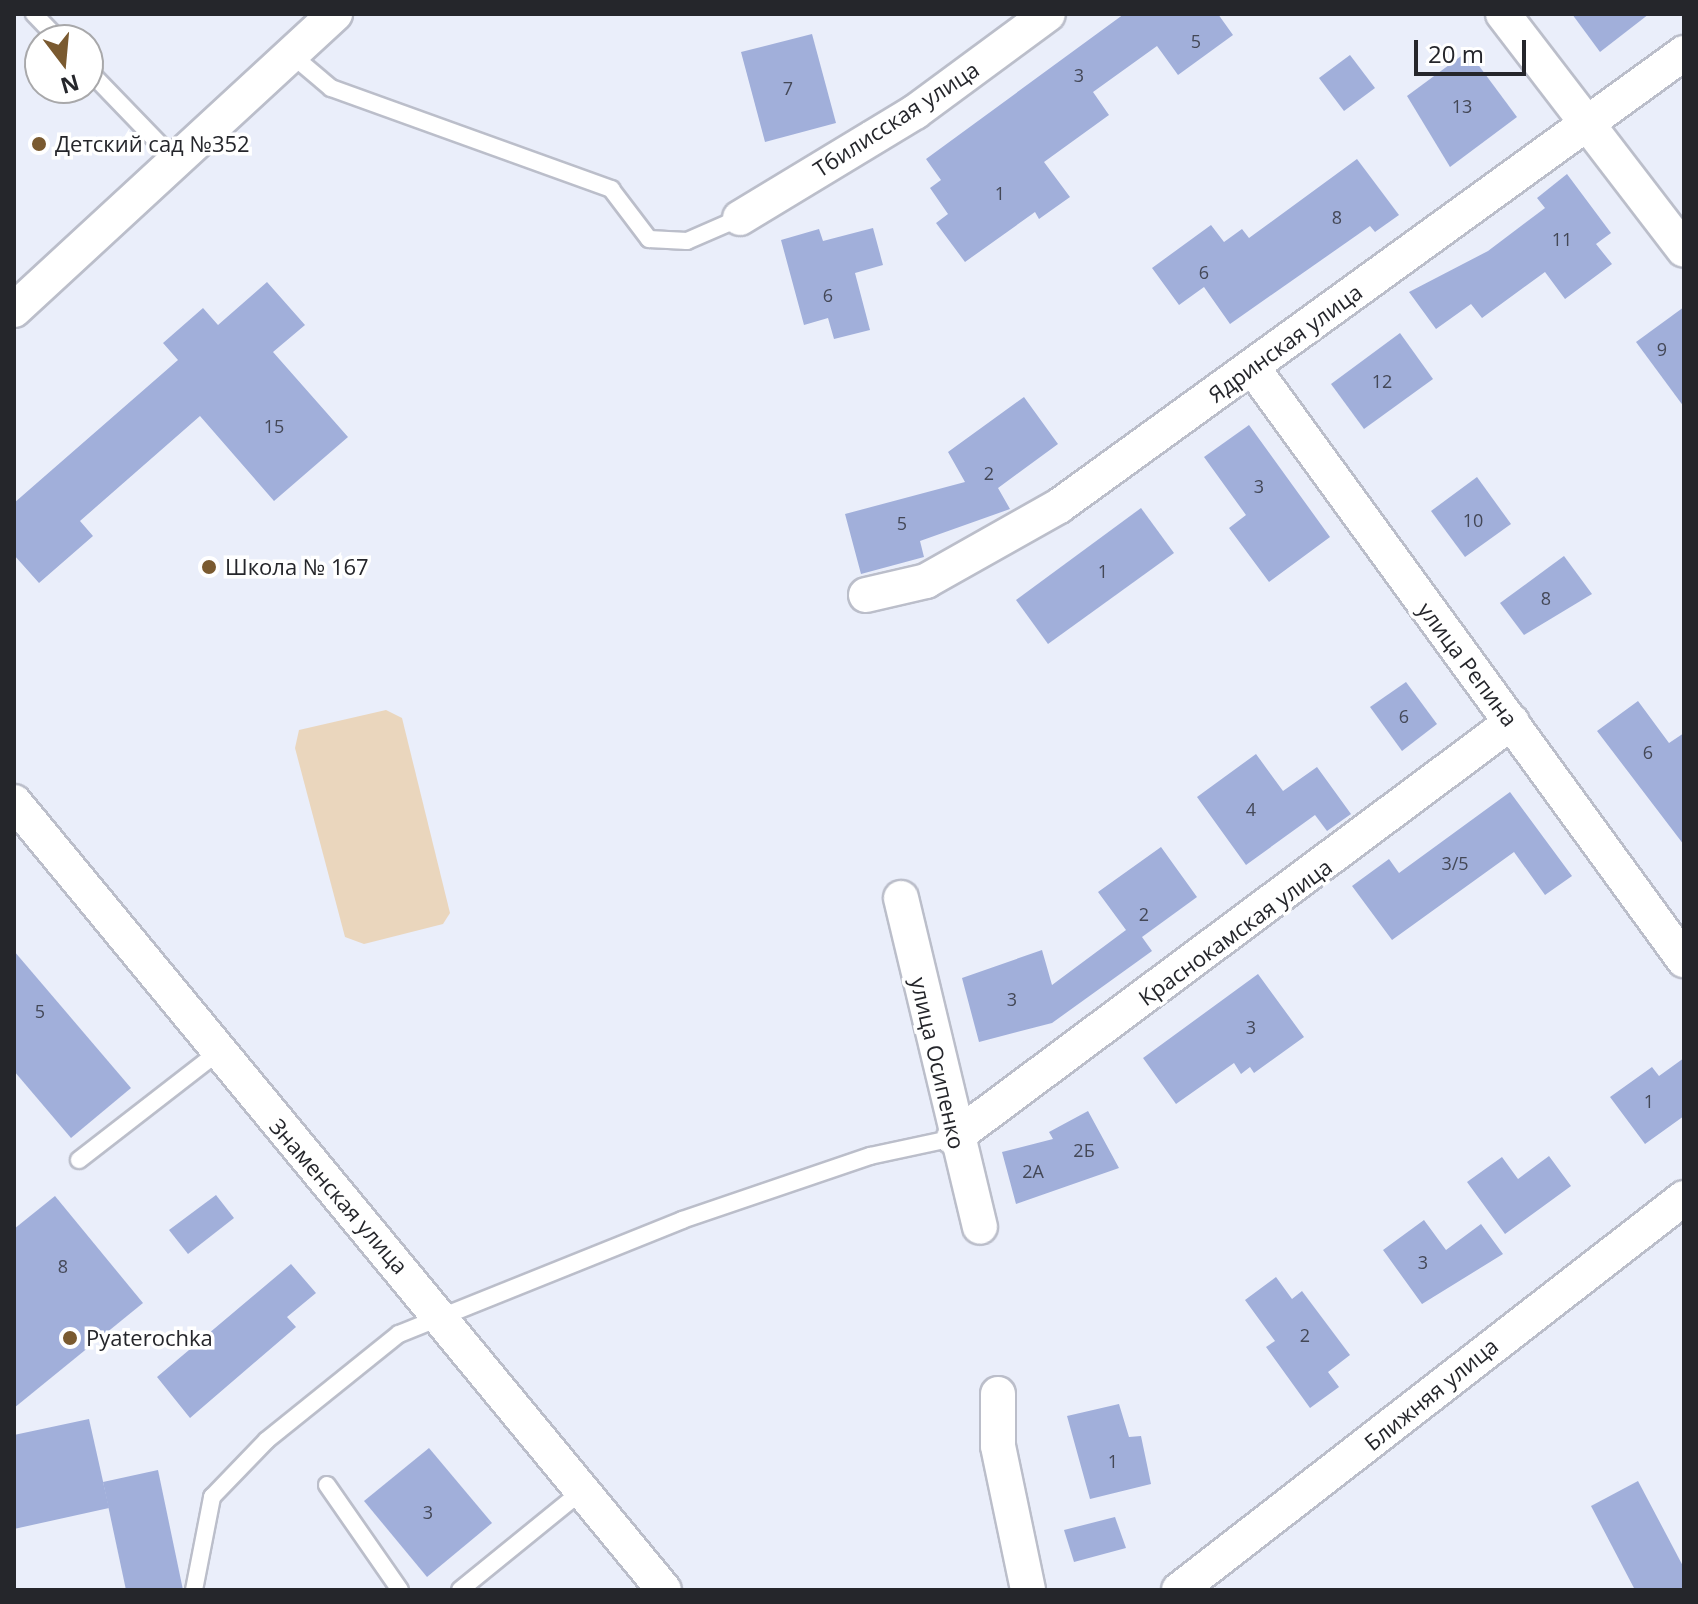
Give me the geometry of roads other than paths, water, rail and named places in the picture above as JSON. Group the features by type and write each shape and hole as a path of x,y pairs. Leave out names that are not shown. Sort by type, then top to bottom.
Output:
{"street":[{"path":"14,310 335,14"},
{"name":"Тбилисская улица","path":"740,218 915,112 1048,14"},
{"path":"1503,14 1684,250"},
{"name":"Ядринская улица","path":"866,595 926,581 1059,506 1684,53"},
{"name":"улица Репина","path":"1252,367 1684,960"},
{"name":"Краснокамская улица","path":"954,1138 1512,722"},
{"name":"Знаменская улица","path":"14,802 217,1053 441,1315 664,1590"},
{"name":"улица Осипенко","path":"901,898 954,1138 980,1227"},
{"name":"Ближняя улица","path":"1179,1590 1684,1198"},
{"path":"998,1394 998,1446 1028,1590"}],"lane":[{"path":"292,55 331,88 611,189 649,239 687,241 740,218"},
{"path":"104,87 176,161"},
{"path":"79,1160 217,1053"},
{"path":"194,1590 212,1497 267,1440 399,1334 697,1215 870,1156 954,1138"},
{"path":"327,1485 395,1588"},
{"path":"460,1590 583,1490"}],"place":[{"name":"Детский сад №352","path":"39,144"},
{"name":"Школа № 167","path":"209,567"},
{"name":"Pyaterochka","path":"70,1338"}]}
